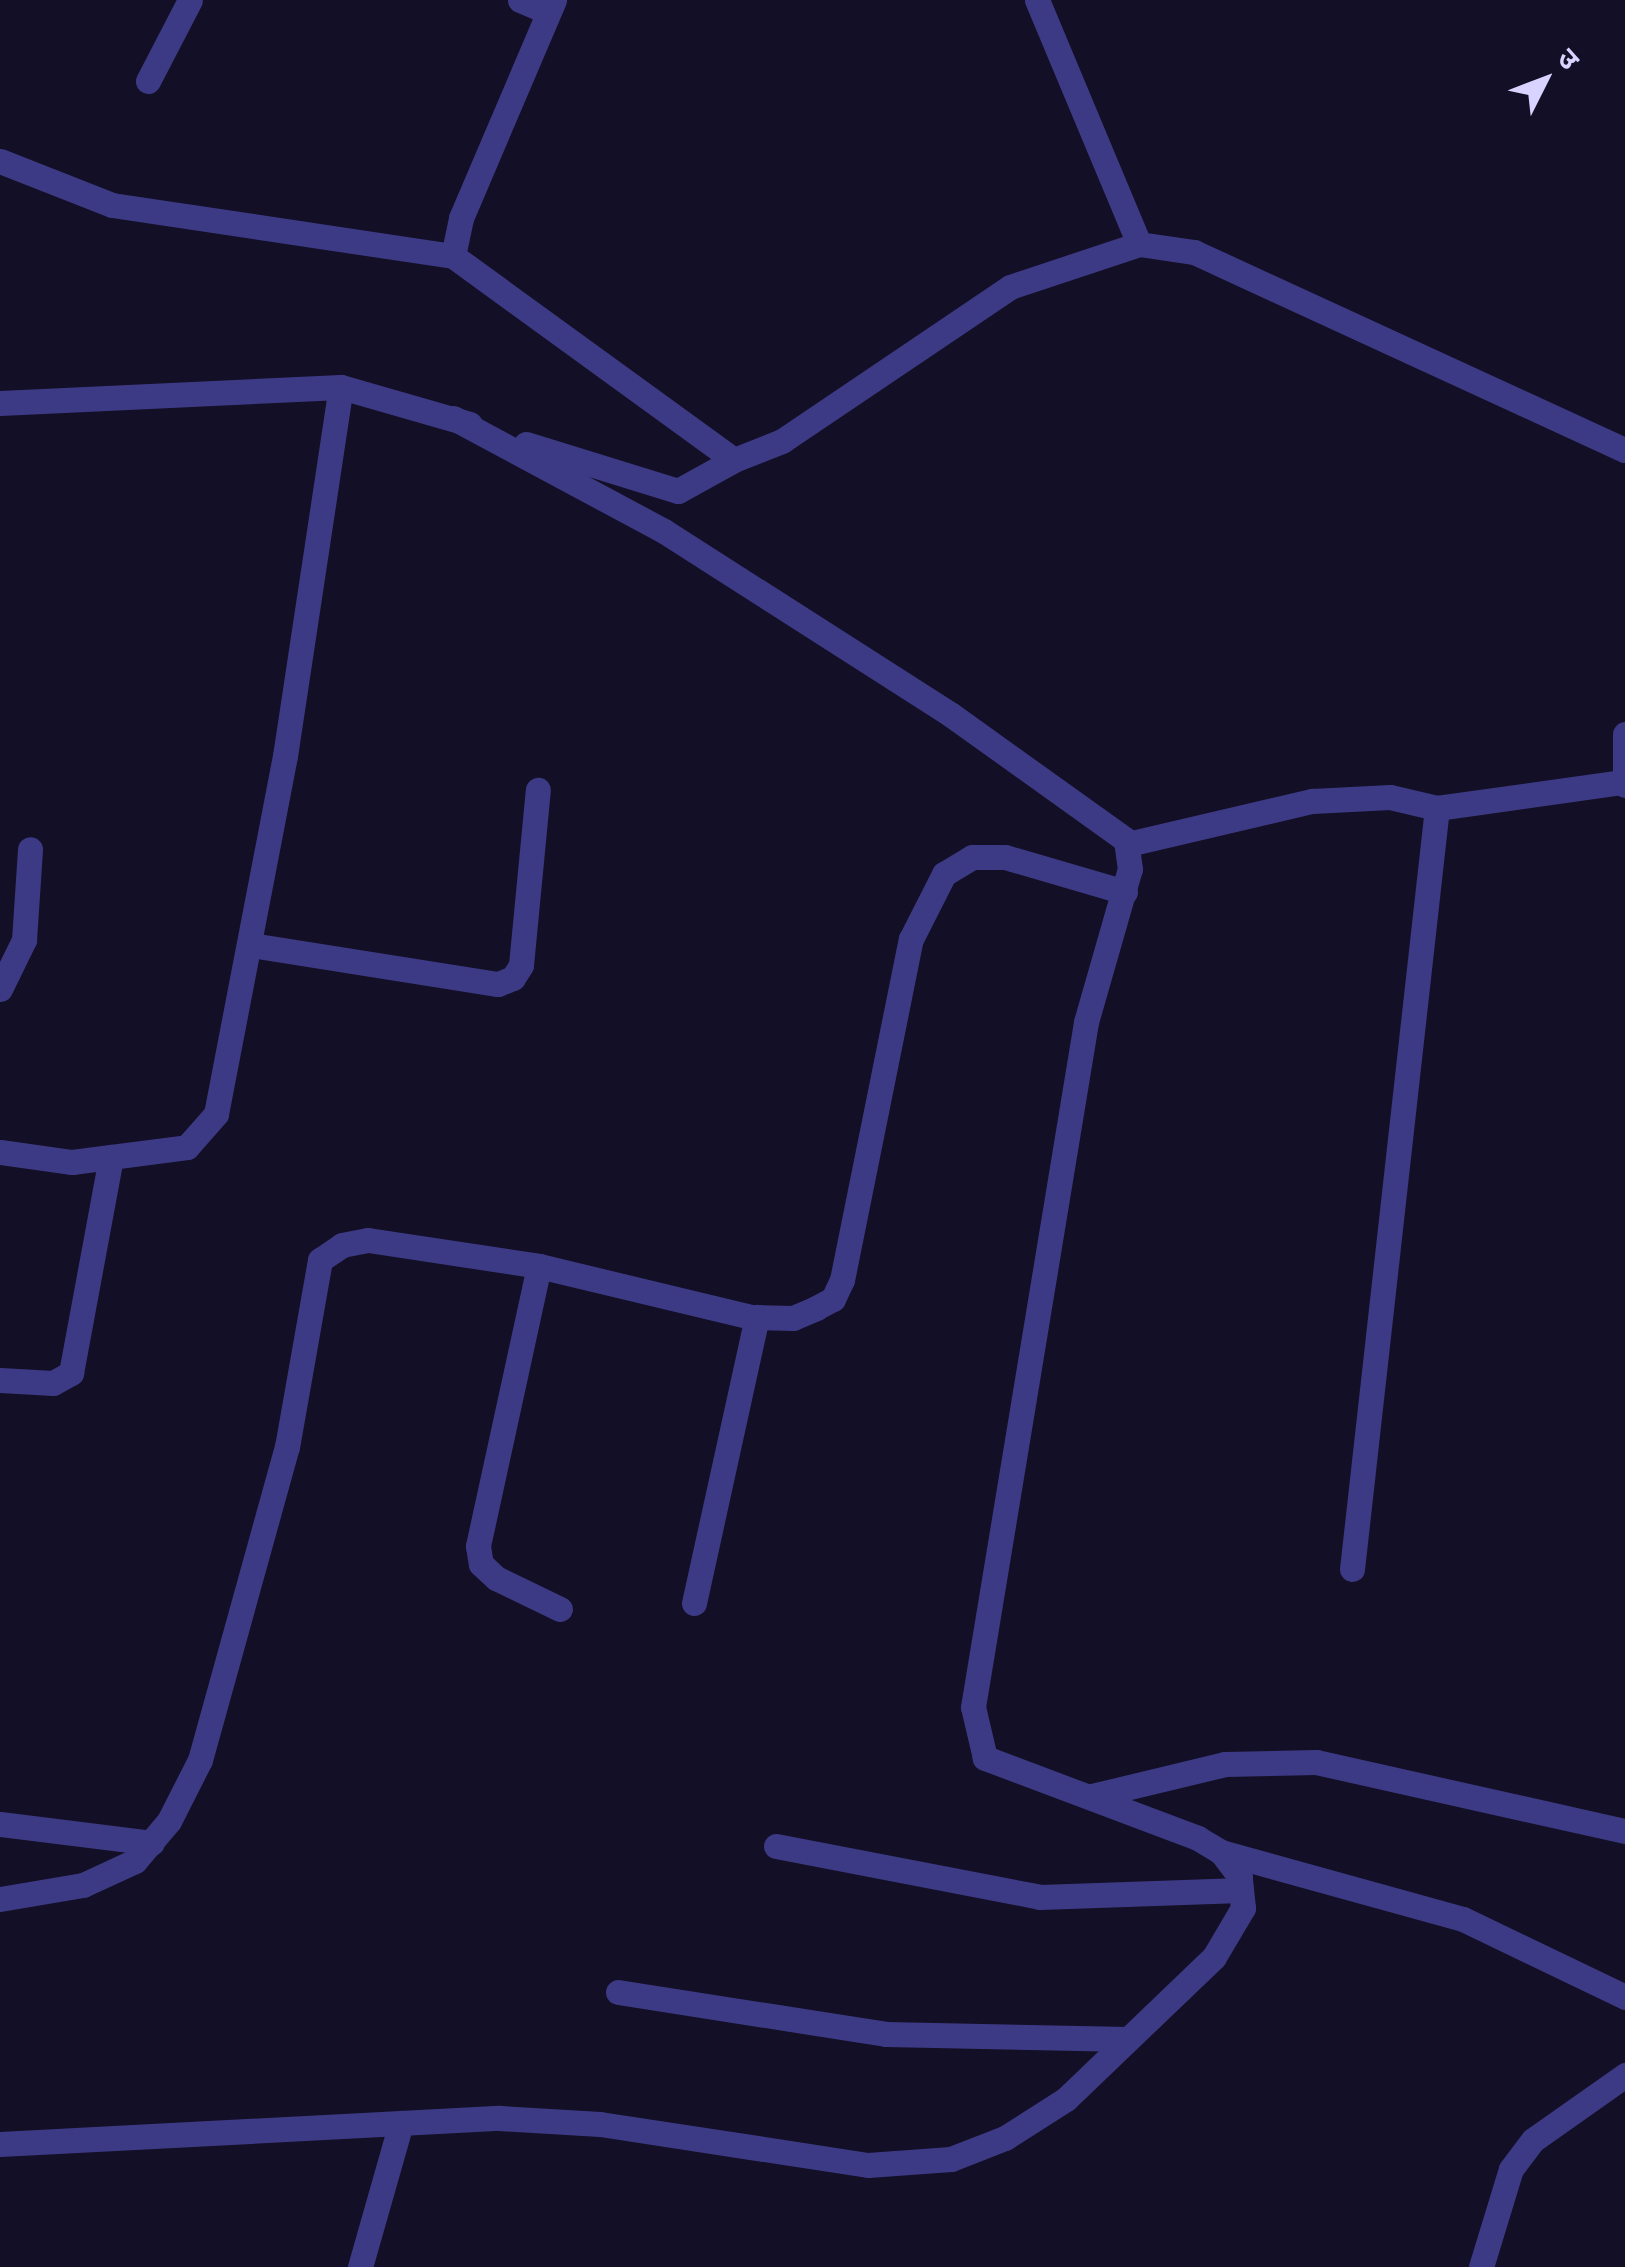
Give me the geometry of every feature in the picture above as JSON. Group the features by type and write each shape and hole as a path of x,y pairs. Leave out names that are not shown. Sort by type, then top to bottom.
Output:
{"street":[{"path":"148,81 190,0"},
{"path":"453,256 461,218 551,6 520,0"},
{"path":"1037,0 1139,244"},
{"path":"0,161 112,205 453,256 734,460"},
{"path":"0,403 342,388 453,418 653,488 678,491 734,460 782,440 1010,286 1139,244 1194,252 1625,450"},
{"path":"0,1152 72,1162 187,1146 204,1134 216,1114 251,945 342,388"},
{"path":"453,418 711,561 950,714 1128,844 1312,801 1390,796 1437,808 1624,784 1625,734"},
{"path":"251,945 498,984 514,978 521,965 538,790"},
{"path":"1352,1569 1437,808"},
{"path":"1128,844 1125,892 1086,1022 973,1708 985,1758 1015,1774 1092,1796 1221,1852 1464,1918 1625,1997"},
{"path":"0,989 24,940 30,849"},
{"path":"0,1898 83,1885 134,1861 152,1843 200,1760 287,1447 320,1260 342,1244 368,1240 539,1266 757,1317 793,1318 816,1308 833,1298 842,1280 911,939 944,874 972,857 1005,858 1125,892"},
{"path":"0,1380 54,1383 71,1373 112,1157"},
{"path":"539,1266 478,1546 480,1564 496,1578 560,1609"},
{"path":"694,1603 757,1317"},
{"path":"1092,1796 1225,1764 1316,1762 1625,1831"},
{"path":"0,1824 152,1843"},
{"path":"776,1846 1040,1897 1241,1890"},
{"path":"0,2144 401,2123 600,2124 868,2165 951,2159 1004,2138 1066,2099 1214,1957 1243,1908 1241,1890 1221,1852"},
{"path":"618,1992 886,2034 1128,2039"},
{"path":"1481,2267 1511,2169 1522,2154 1625,2074"},
{"path":"360,2267 401,2123"}]}
